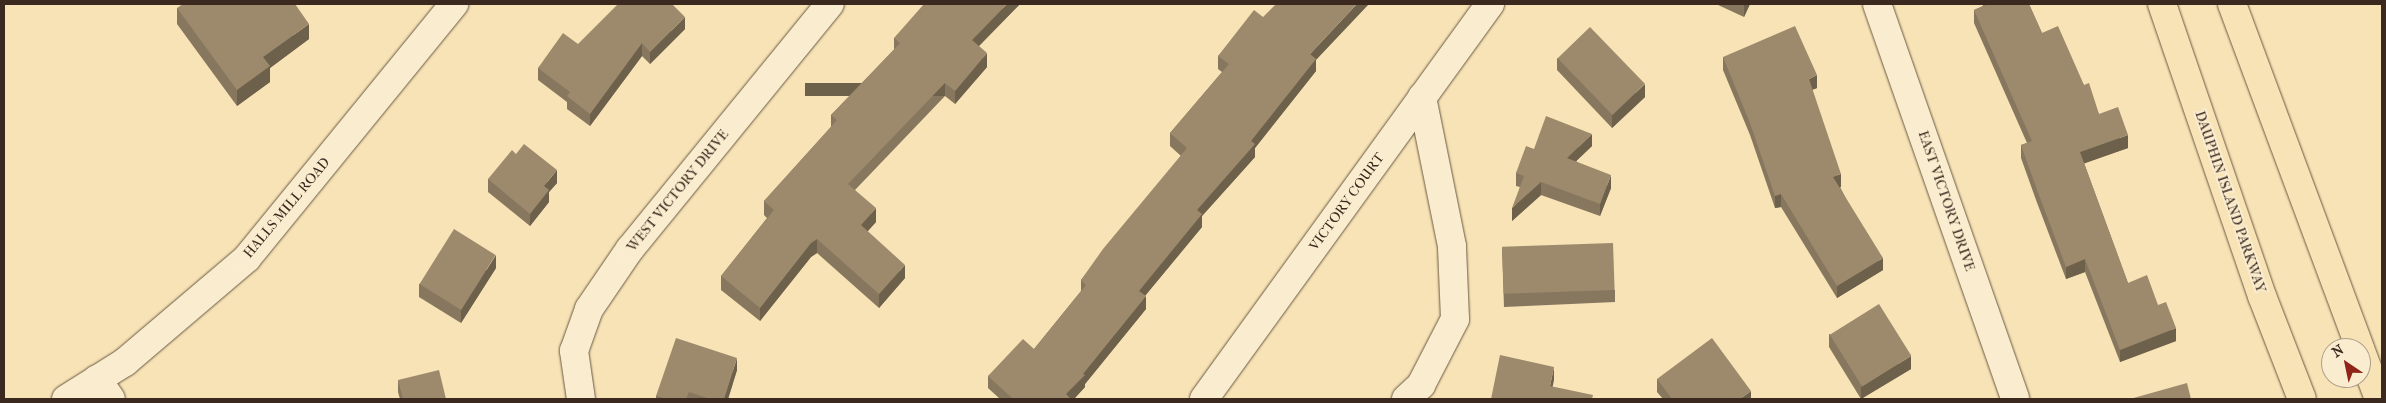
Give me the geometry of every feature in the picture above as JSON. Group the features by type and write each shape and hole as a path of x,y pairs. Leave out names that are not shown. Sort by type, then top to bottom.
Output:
{"main road":[{"name":"DAUPHIN ISLAND PARKWAY","path":"2162,4 2262,296 2302,399"},
{"path":"2232,4 2356,338"},
{"path":"2371,378 2379,399"}],"street":[{"name":"HALLS MILL ROAD","path":"66,399 104,389 125,362 247,258 454,4"},
{"name":"WEST VICTORY DRIVE","path":"580,399 574,351 589,309 630,249 830,4"},
{"name":"VICTORY COURT","path":"1204,399 1490,4"},
{"name":"EAST VICTORY DRIVE","path":"1877,4 2015,399"},
{"path":"1406,399 1421,385 1455,319 1452,246 1422,97"}],"building":[{"path":"183,4 295,4 309,24 263,57 270,66 237,90 177,8"},
{"path":"618,4 672,4 685,17 650,52 642,43 590,114 567,96 570,92 538,68 563,33 578,44"},
{"path":"924,4 1007,4 972,40 987,53 955,91 945,83 848,184 876,208 861,225 905,265 879,294 817,239 811,243 760,308 721,276 774,210 764,201 837,120 831,115 900,43 894,38"},
{"path":"1276,4 1357,4 1310,54 1316,59 1251,141 1255,144 1197,210 1202,214 1139,291 1146,296 1083,374 1085,375 1066,394 1071,399 1013,399 988,376 1023,339 1034,349 1086,285 1081,280 1103,249 1187,148 1170,133 1229,64 1218,56 1254,10 1263,17"},
{"path":"1986,4 2029,4 2042,33 2058,26 2084,85 2089,83 2099,114 2118,107 2128,135 2080,152 2128,283 2147,275 2158,305 2166,302 2176,328 2120,350 2085,259 2066,267 2021,145 2032,141 1974,10"},
{"path":"1795,26 1817,75 1809,79 1841,174 1833,177 1883,258 1837,286 1781,194 1775,196 1750,123 1723,57"},
{"path":"1590,27 1645,84 1613,115 1558,58"},
{"path":"1546,116 1592,134 1567,158 1611,175 1600,204 1541,182 1512,208 1524,176 1516,173 1526,146 1534,149"},
{"path":"524,144 557,170 544,186 549,190 530,214 488,179 512,150 516,154"},
{"path":"454,229 496,255 461,310 420,284"},
{"path":"1613,243 1615,290 1504,294 1502,247"},
{"path":"1879,304 1911,356 1862,386 1830,335"},
{"path":"676,338 737,358 724,399 710,399 689,392 686,399 667,399 656,396"},
{"path":"1712,338 1751,391 1740,399 1672,399 1657,379"},
{"path":"1500,355 1554,367 1550,386 1593,395 1592,399 1491,399"},
{"path":"439,370 446,399 403,399 398,380"},
{"path":"2187,383 2191,399 2130,399"}]}
